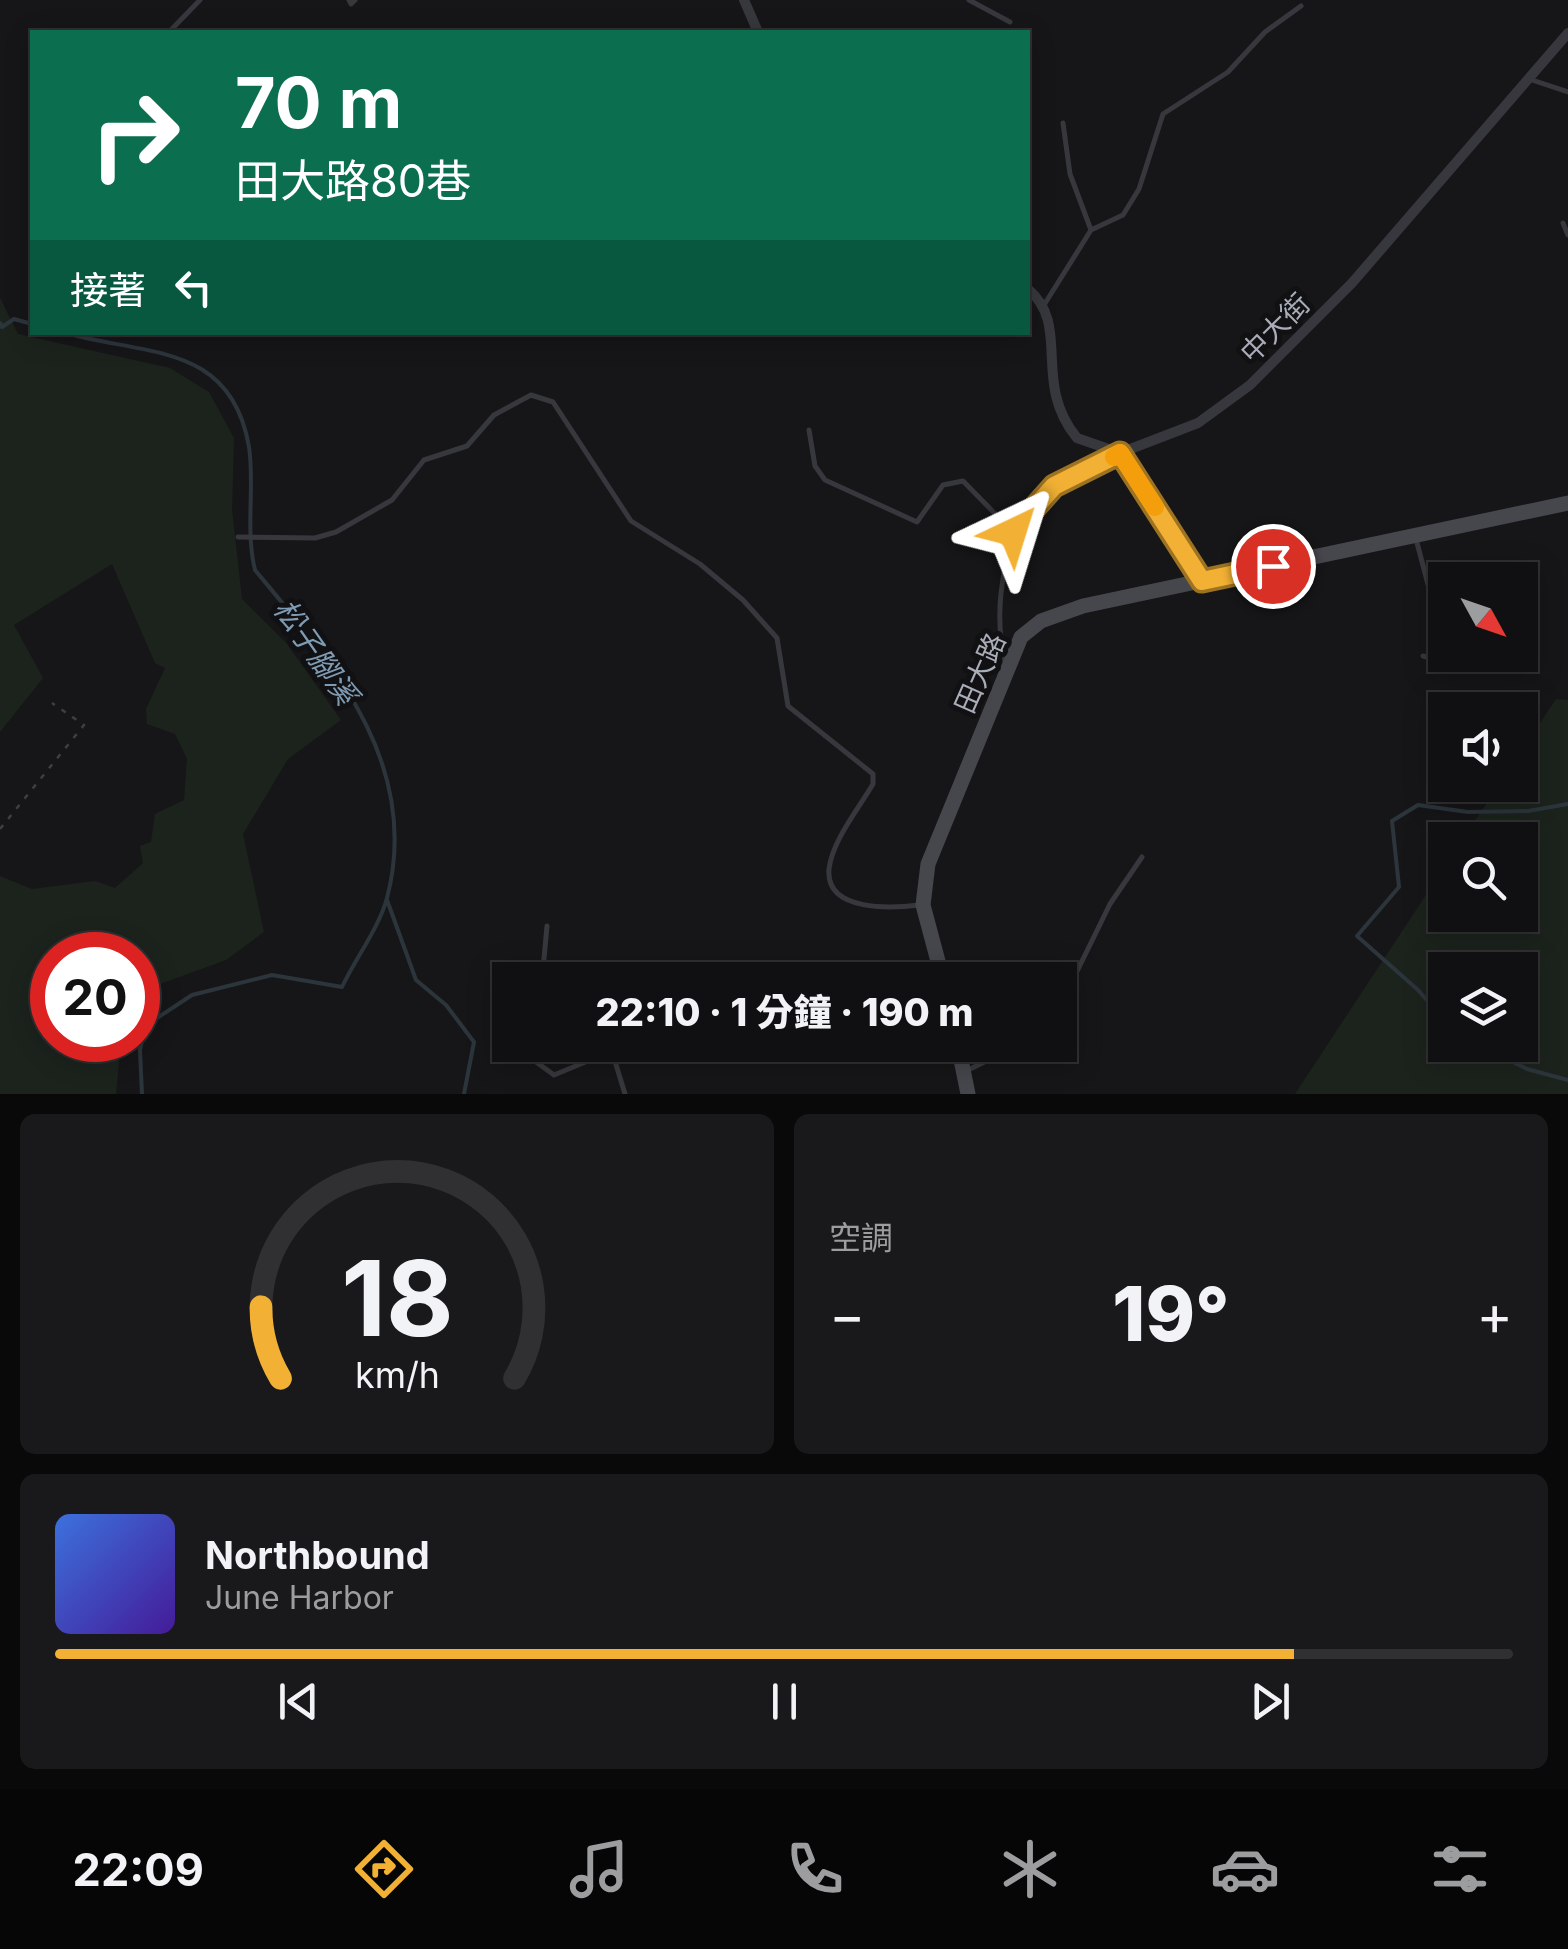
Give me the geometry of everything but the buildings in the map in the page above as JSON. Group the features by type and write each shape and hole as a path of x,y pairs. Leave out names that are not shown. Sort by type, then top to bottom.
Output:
{"street":[{"path":"744,0 757,30"},
{"name":"中大街","path":"1120,453 1198,423 1250,385 1352,283 1568,33"},
{"path":"1030,290 1044,306 1051,328 1052,394 1067,427 1077,438 1120,453"},
{"name":"田大路","path":"938,962 924,905 928,864 1020,637 1041,621 1083,606 1568,503"},
{"path":"962,1062 968,1094"}],"lane":[{"path":"171,30 200,0"},
{"path":"969,0 1010,22"},
{"path":"1044,306 1090,230 1123,215 1139,189 1163,114 1228,72 1266,32 1301,6"},
{"path":"1529,78 1568,92"},
{"path":"1063,123 1070,174 1090,230"},
{"path":"1563,222 1568,235"},
{"path":"238,537 314,538 336,532 392,500 424,460 466,446 508,406 530,395 553,402 631,521 712,574 748,604 777,638 788,706 874,774 873,784 834,854 828,872 834,887 853,903 884,909 924,905"},
{"path":"809,430 815,466 838,489 918,522 943,485 963,482 1013,532"},
{"path":"1007,669 999,634 999,588 1013,532 1054,486 1120,453 1202,581"},
{"path":"1415,536 1428,585"},
{"path":"1423,656 1428,657"},
{"path":"1077,971 1110,904 1142,857"},
{"path":"544,962 547,926"},
{"path":"537,1062 554,1074 580,1062"},
{"path":"615,1062 625,1094"},
{"path":"964,1073 986,1062"}],"path":[{"path":"0,829 84,725 52,703"}],"shaded area":[{"path":"0,298 18,334 170,368 209,392 234,438 232,509 242,599 287,644 341,720 288,759 243,834 264,932 226,960 160,984 160,932 30,932 30,1062 119,1062 116,1094 0,1094 0,876 32,889 95,881 115,888 143,863 140,846 151,842 155,814 184,800 187,759 175,734 147,724 146,709 165,668 155,663 112,564 14,625 43,678 0,732"},
{"path":"1556,699 1568,700 1568,1094 1295,1094 1428,892 1428,932 1538,932 1538,822 1474,822 1488,802 1538,802 1538,726"}],"waterway":[{"name":"松子腳溪","path":"0,323 2,327 14,319 30,323"},
{"name":"松子腳溪","path":"75,335 179,359 203,370 224,388 239,413 249,447 255,570 313,642 363,719 381,761 392,804 395,850 387,898 342,987 272,975 192,995 145,1026 140,1050 142,1094"},
{"path":"1428,1001 1357,936 1399,887 1392,821 1418,805 1468,812 1528,811 1568,804"},
{"path":"387,900 416,980 446,1005 474,1042 464,1094"},
{"path":"1513,1062 1568,1080"}],"slow traffic":[{"path":"1114,457 1120,453 1155,507"}],"route":[{"path":"1013,532 1054,486 1120,453 1202,581 1273,566"}]}
